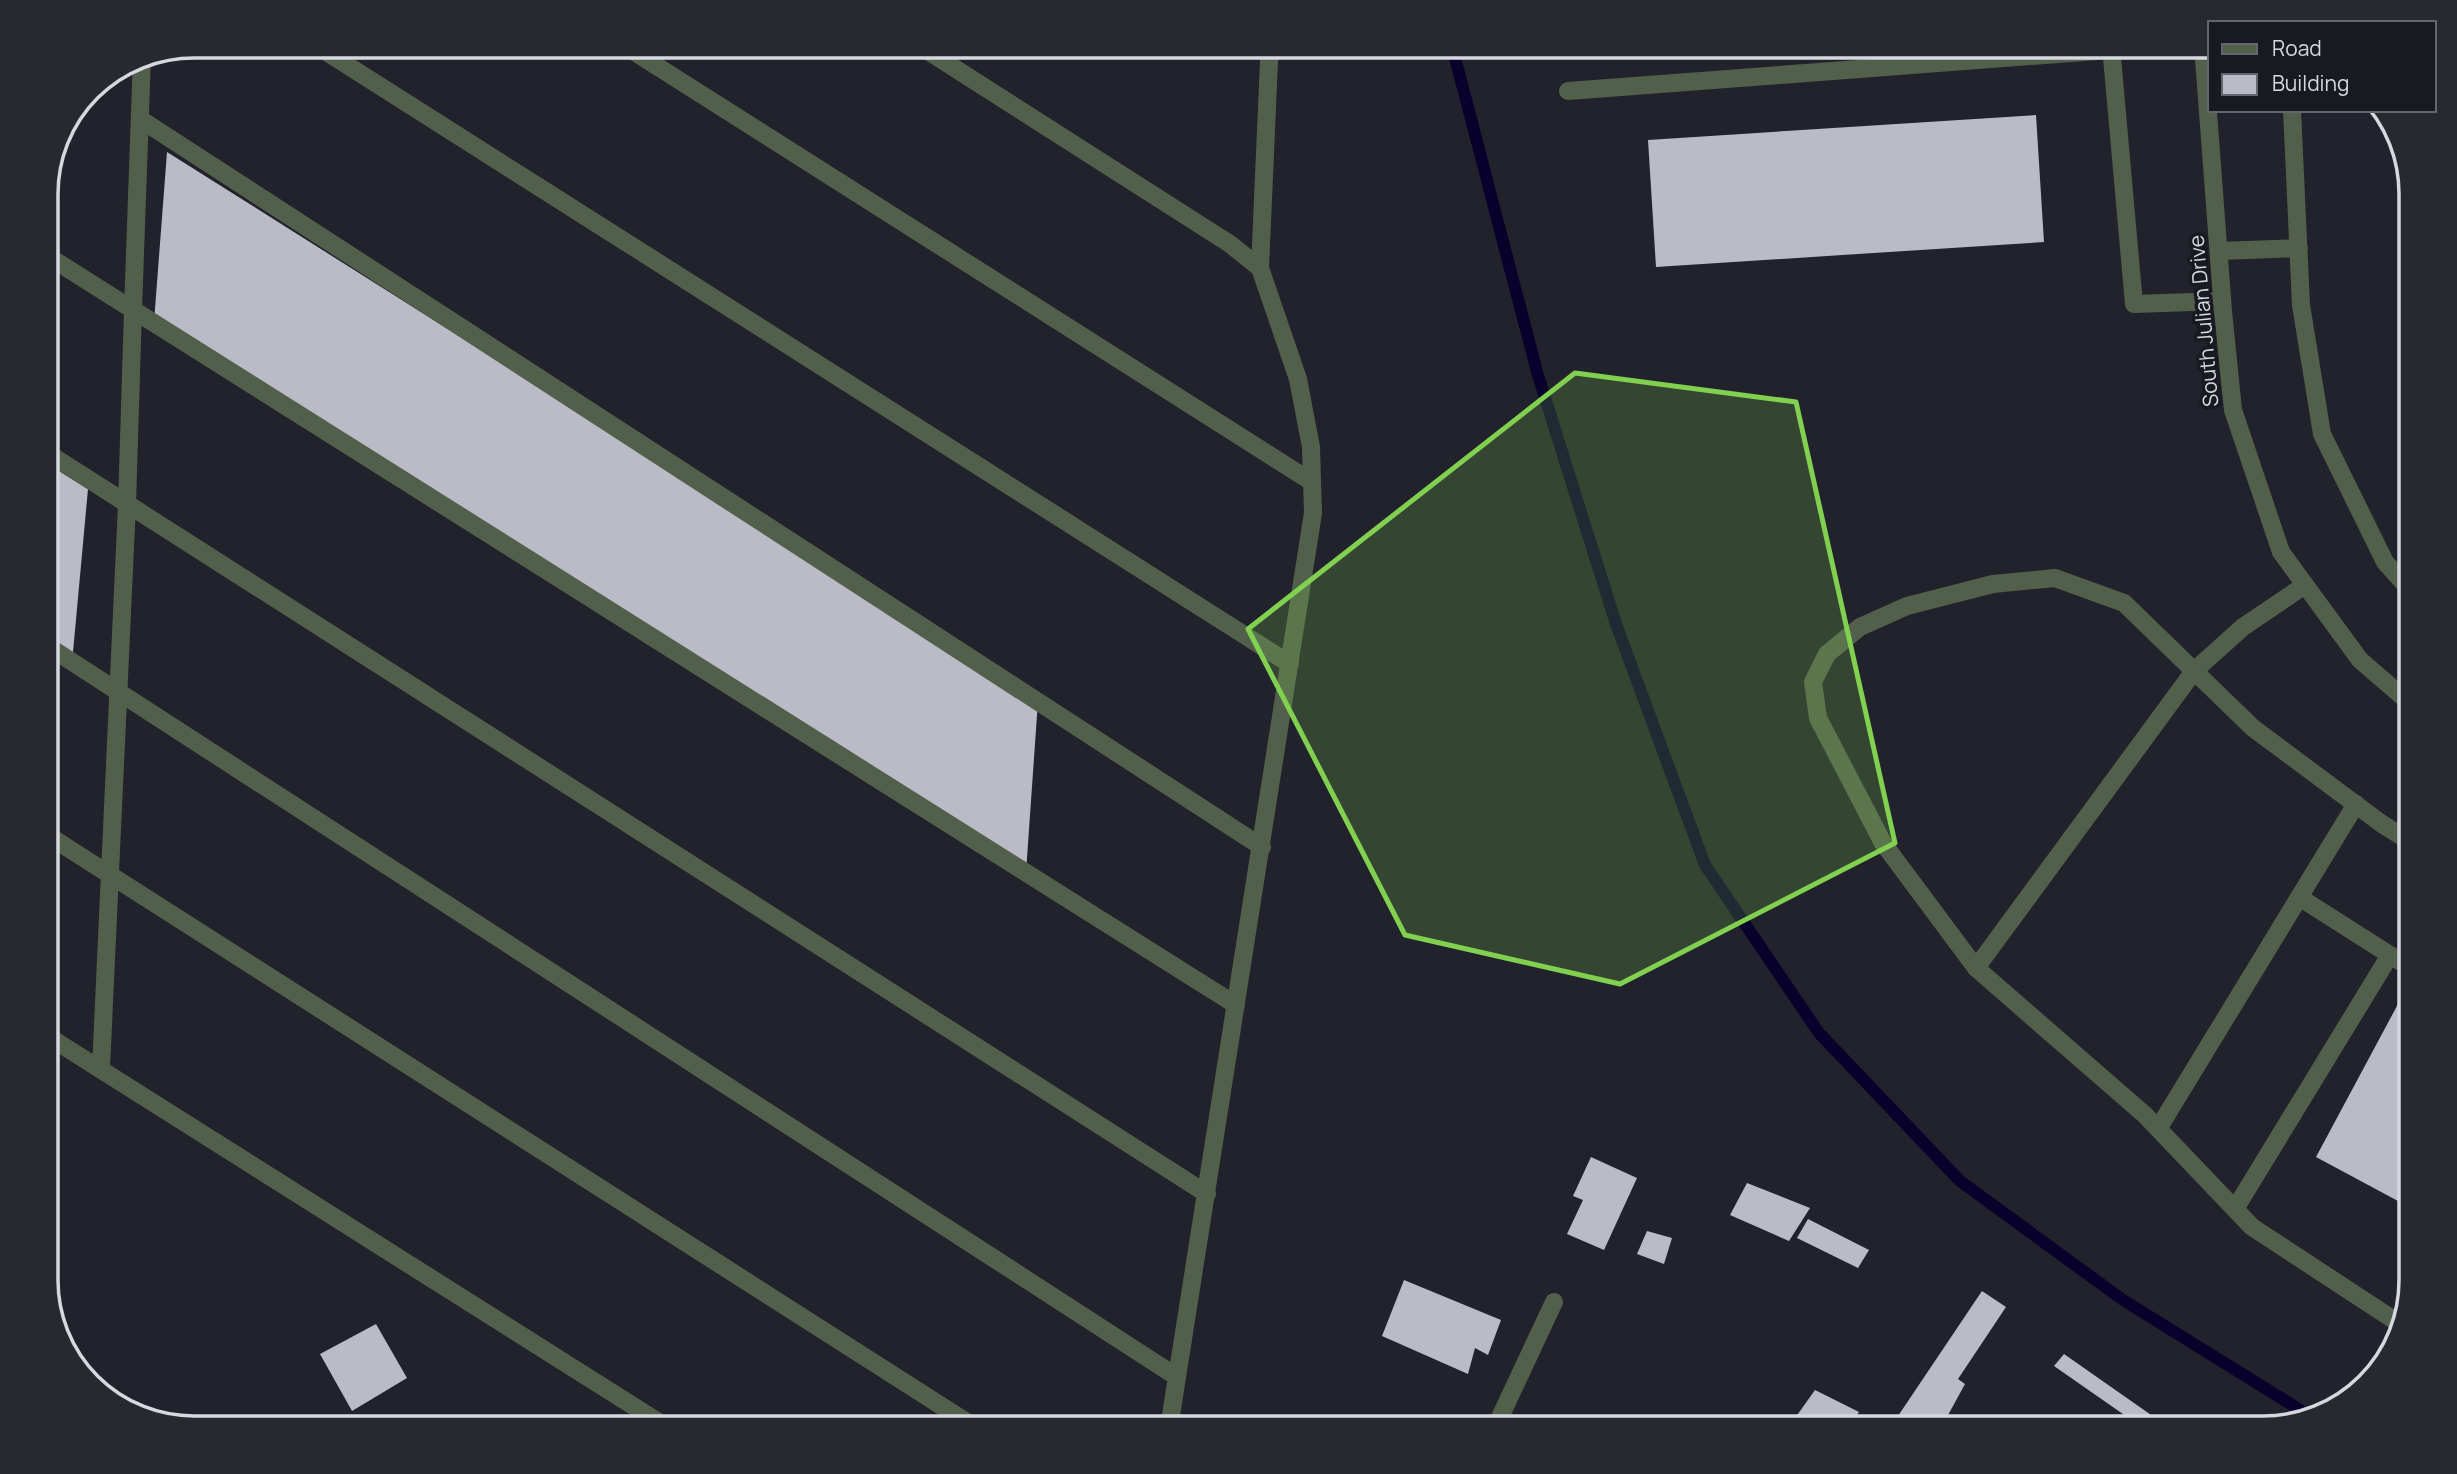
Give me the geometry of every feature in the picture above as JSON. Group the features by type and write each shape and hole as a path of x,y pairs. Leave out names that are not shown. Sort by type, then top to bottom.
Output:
{"street":[{"path":"336,58 1290,664"},
{"path":"644,58 1312,482"},
{"path":"939,58 1230,244 1259,268"},
{"path":"1171,1416 1313,513 1311,447 1298,379 1259,268 1269,58"},
{"path":"1567,91 1984,58"},
{"path":"2112,58 2134,304 2222,301"},
{"name":"South Julian Drive","path":"2204,58 2233,410 2281,552 2360,660 2399,694"},
{"path":"101,1068 127,503 142,69"},
{"path":"2292,112 2301,305 2322,434 2385,562 2399,578"},
{"path":"140,119 1262,847"},
{"path":"2218,251 2299,248"},
{"path":"58,263 1236,1005"},
{"path":"58,460 1207,1194"},
{"path":"2394,1320 2252,1227 2158,1129 1976,968 1883,843 1818,718 1813,682 1827,654 1860,627 1908,606 1993,584 2055,578 2124,603 2252,728 2399,834"},
{"path":"1976,968 2194,671 2243,627 2305,585"},
{"path":"58,653 1177,1377"},
{"path":"2158,1129 2356,804"},
{"path":"58,842 956,1416"},
{"path":"2299,897 2399,961"},
{"path":"2235,1209 2390,956"},
{"path":"58,1042 648,1416"},
{"path":"58,1049 64,1046"},
{"path":"1500,1416 1554,1302"}],"highlighted area":[{"path":"1575,373 1796,402 1895,843 1620,984 1405,935 1248,629"}],"building":[{"path":"2036,115 2044,242 1656,267 1648,140"},
{"path":"167,152 1038,701 1026,872 154,322"},
{"path":"58,470 88,489 72,663 58,654"},
{"path":"2399,1002 2399,1202 2316,1157"},
{"path":"1591,1157 1637,1178 1604,1250 1567,1234 1583,1200 1573,1196"},
{"path":"1747,1183 1810,1208 1789,1241 1730,1215"},
{"path":"1808,1219 1869,1250 1858,1268 1797,1238"},
{"path":"1647,1231 1672,1238 1664,1264 1637,1254"},
{"path":"1404,1280 1501,1320 1488,1355 1475,1348 1468,1374 1382,1336"},
{"path":"1982,1291 2006,1307 1958,1379 1965,1384 1948,1416 1898,1416"},
{"path":"376,1324 407,1378 352,1411 320,1354"},
{"path":"2064,1354 2153,1416 2126,1416 2054,1366"},
{"path":"1815,1390 1859,1412 1856,1416 1797,1416"}],"waterway":[{"path":"1455,58 1537,372 1616,624 1705,865 1819,1033 1960,1181 2123,1300 2302,1411"}]}
